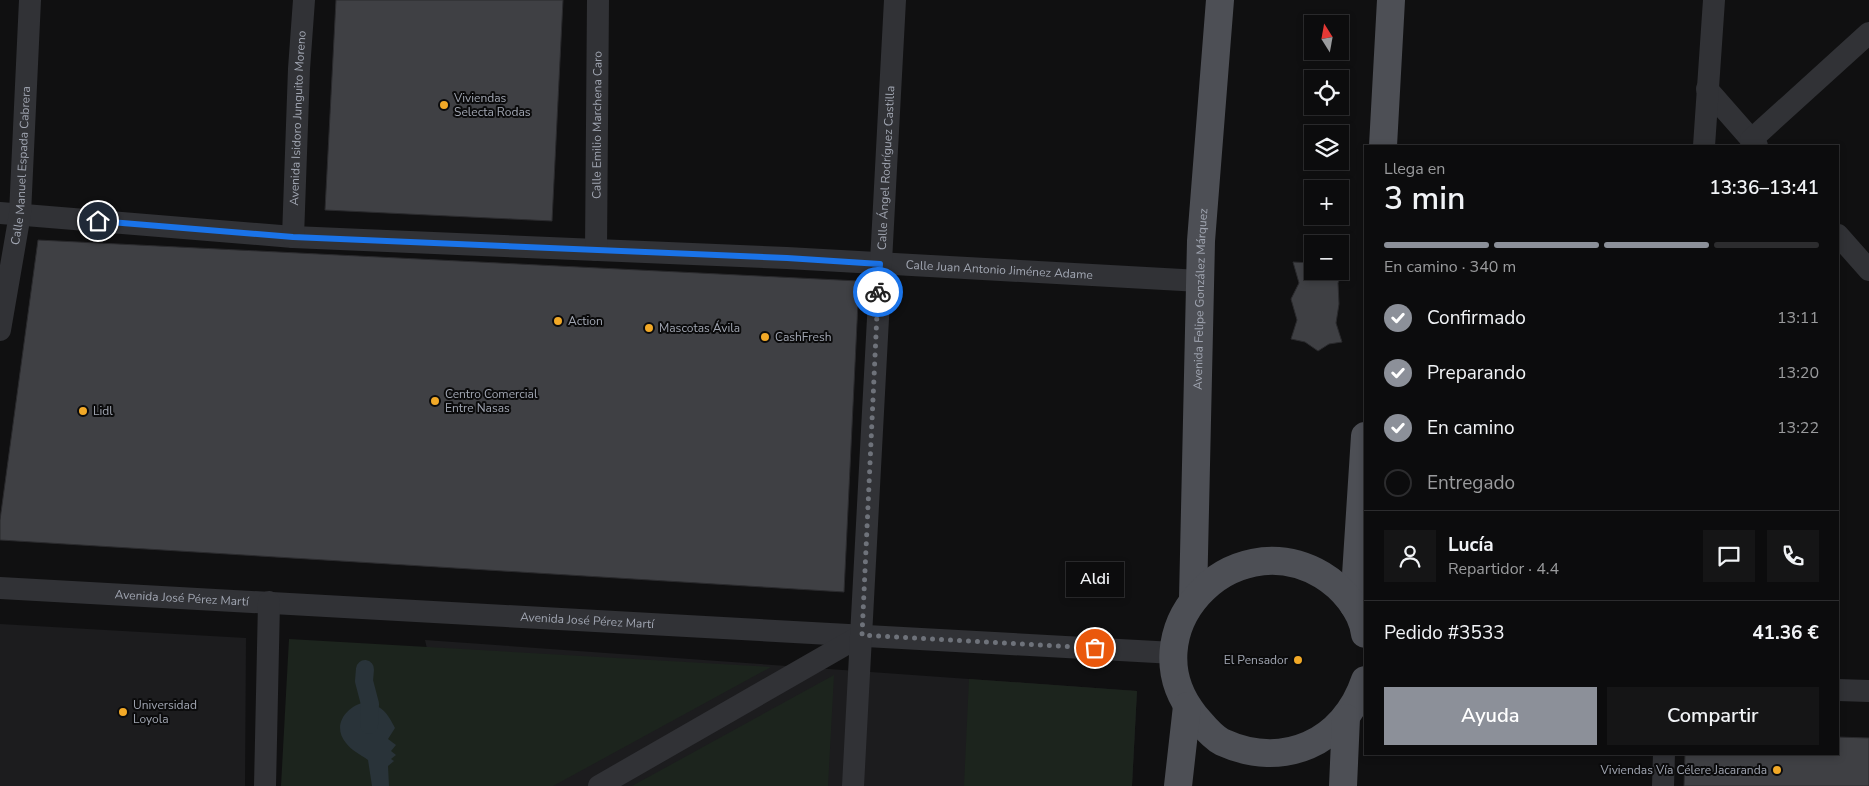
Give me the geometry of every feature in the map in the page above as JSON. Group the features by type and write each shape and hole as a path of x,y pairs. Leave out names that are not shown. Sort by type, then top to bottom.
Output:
{"main road":[{"name":"Avenida Felipe González Márquez","path":"1193,599 1200,281 1220,0"},
{"path":"1383,145 1391,0"},
{"path":"1354,606 1364,451"},
{"path":"1364,631 1354,606 1333,582 1306,566 1275,560 1244,564 1215,578 1193,599 1179,625 1174,653 1177,680 1187,706 1207,730 1220,741 1263,754 1294,751 1323,739 1346,718 1359,698 1364,683"},
{"path":"1178,786 1187,706"},
{"path":"1343,786 1346,718"}],"street":[{"name":"Calle Manuel Espada Cabrera","path":"0,330 30,0"},
{"name":"Avenida Isidoro Junguito Moreno","path":"293,237 299,69 304,0"},
{"name":"Calle Emilio Marchena Caro","path":"596,250 598,0"},
{"name":"Calle Ángel Rodríguez Castilla","path":"853,786 895,0"},
{"path":"1704,145 1714,0"},
{"path":"1707,89 1754,143 1869,33"},
{"name":"Calle Juan Antonio Jiménez Adame","path":"10,214 293,237 787,258 1200,281"},
{"path":"1839,236 1869,270"},
{"name":"Avenida José Pérez Martí","path":"0,588 1174,653"},
{"path":"265,786 269,602"},
{"path":"599,786 862,635"},
{"path":"1839,690 1869,692"},
{"path":"1663,786 1664,755"}],"shaded area":[{"name":"Universidad Loyola","path":"0,624 246,638 245,786 0,786"},
{"path":"289,639 771,667 553,786 281,786"},
{"path":"425,640 1137,691 1132,786 458,786"},
{"path":"834,675 828,786 632,786"},
{"path":"969,679 1137,691 1132,786 964,786"},
{"path":"365,702 383,710 395,728 388,739 396,745 391,751 396,755 391,759 394,761 388,766 389,786 372,786 368,760 346,743 340,730 343,717 347,712 358,704"}],"building":[{"name":"Viviendas Selecta Rodas","path":"336,0 563,0 552,221 325,210"},
{"name":"Centro Comercial Entre Nasas","path":"38,240 859,281 844,592 0,540 0,520"},
{"path":"1293,262 1304,263 1304,280 1339,280 1339,304 1336,323 1342,342 1329,344 1318,351 1305,342 1291,339 1297,320 1291,299 1299,283"},
{"name":"Viviendas Vía Célere Jacaranda","path":"1839,737 1869,738 1869,786 1684,786 1685,755 1839,755"}],"waterway":[{"path":"365,669 364,681 370,704 369,725"}],"way so far":[{"path":"878,292 862,635 1095,648"}],"place":[{"name":"Viviendas Selecta Rodas","path":"444,105"},
{"name":"Action","path":"558,321"},
{"name":"Mascotas Ávila","path":"649,328"},
{"name":"CashFresh","path":"765,337"},
{"name":"Centro Comercial Entre Nasas","path":"435,401"},
{"name":"Lidl","path":"83,411"},
{"name":"Aldi","path":"1095,648"},
{"name":"El Pensador","path":"1298,660"},
{"name":"Universidad Loyola","path":"123,712"},
{"name":"Viviendas Vía Célere Jacaranda","path":"1777,770"}],"route":[{"path":"98,221 293,237 787,258 880,264 878,292"}]}
